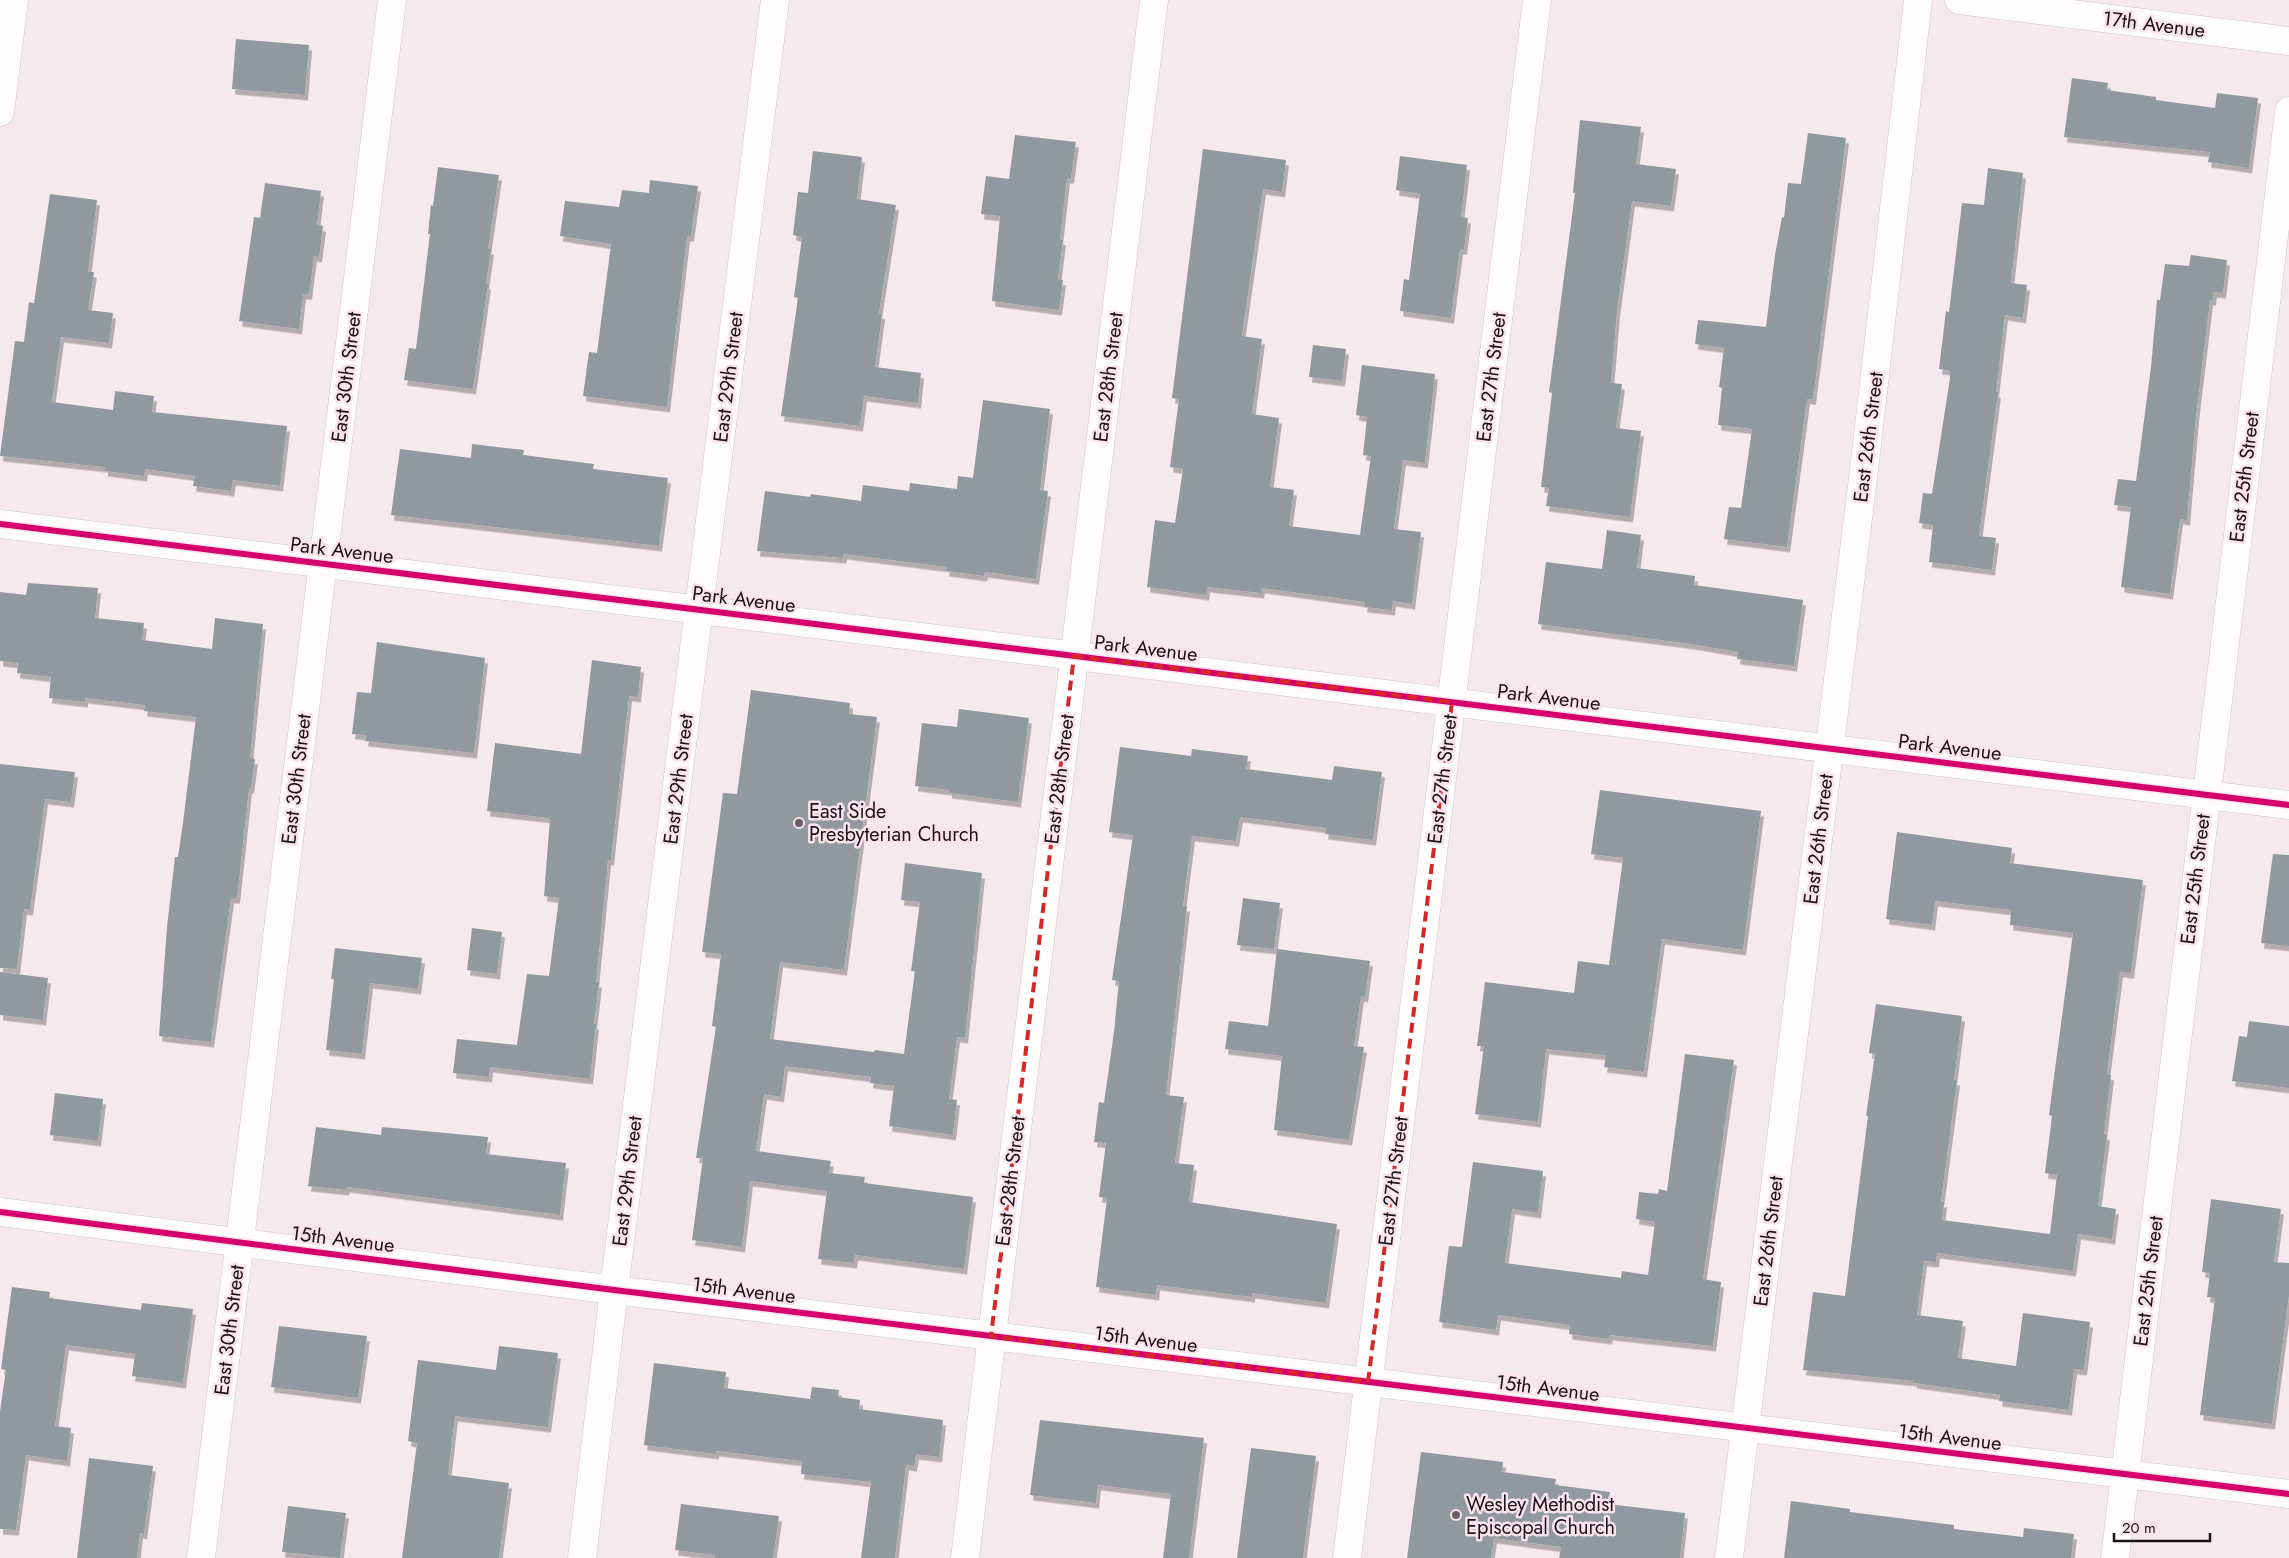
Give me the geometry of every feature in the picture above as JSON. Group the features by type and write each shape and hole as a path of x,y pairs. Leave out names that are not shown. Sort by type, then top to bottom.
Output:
{"street":[{"path":"0,112 14,0"},
{"name":"East 30th Street","path":"201,1558 392,0"},
{"name":"East 29th Street","path":"582,1558 775,0"},
{"name":"East 28th Street","path":"965,1558 1154,0"},
{"name":"East 27th Street","path":"1347,1558 1537,0"},
{"name":"East 26th Street","path":"1729,1558 1829,748 1918,0"},
{"name":"17th Avenue","path":"1959,0 2289,40"},
{"name":"East 25th Street","path":"2114,1558 2289,111"},
{"name":"Park Avenue","path":"0,524 2289,804"},
{"name":"15th Avenue","path":"0,1212 614,1290 2289,1494"}],"highlighted area":[{"path":"1074,656 1452,702 1368,1382 991,1336"}],"building":[{"path":"236,39 309,45 305,95 232,89"},
{"path":"2072,78 2108,83 2107,90 2156,97 2156,100 2215,108 2217,93 2258,98 2249,168 2208,162 2210,152 2064,137"},
{"path":"1580,120 1641,127 1636,164 1676,169 1671,206 1632,201 1617,311 1611,383 1622,384 1616,428 1641,431 1630,517 1546,506 1549,488 1541,487 1552,393 1549,392 1575,193 1573,193"},
{"path":"1808,133 1846,138 1813,399 1807,399 1787,547 1724,539 1729,507 1741,508 1752,429 1718,425 1722,388 1719,387 1724,348 1695,344 1698,320 1766,327 1775,255 1782,217 1784,218 1788,183 1801,184"},
{"path":"1015,135 1076,142 1071,178 1067,178 1060,239 1063,240 1058,279 1063,280 1059,310 992,301 1000,216 981,214 986,176 1009,179"},
{"path":"1203,149 1286,160 1282,192 1263,189 1242,336 1262,339 1252,414 1279,418 1270,487 1294,490 1289,526 1360,535 1371,456 1363,455 1367,417 1356,415 1362,365 1435,374 1425,463 1403,460 1394,529 1421,532 1412,604 1393,601 1392,610 1364,607 1365,602 1262,588 1261,593 1207,587 1206,595 1147,587 1155,520 1175,523 1183,469 1170,467 1179,399 1172,398"},
{"path":"813,151 862,157 857,199 896,205 879,313 882,314 875,367 921,373 918,403 864,396 860,426 781,416 798,298 794,297 802,237 793,235 798,192 808,193"},
{"path":"1400,156 1467,165 1461,217 1468,218 1464,249 1460,249 1451,318 1400,311 1404,279 1409,280 1420,194 1396,190"},
{"path":"438,167 499,175 488,249 491,249 486,284 488,284 473,389 404,380 409,348 416,349 430,234 428,234 431,205 433,206"},
{"path":"1988,168 2023,173 2011,283 2027,285 2023,318 2005,315 1996,392 1998,392 1979,536 1996,538 1992,570 1929,562 1933,525 1919,523 1923,493 1932,494 1950,378 1949,370 1939,369 1946,311 1949,312 1962,203 1984,205"},
{"path":"650,180 698,186 691,236 687,236 667,407 583,396 589,352 597,353 611,244 560,236 565,201 619,207 622,190 649,193"},
{"path":"265,183 321,191 317,225 323,226 319,257 314,256 309,294 303,294 299,329 239,321 254,217 260,218"},
{"path":"50,194 97,200 88,272 94,272 88,310 113,313 109,343 61,337 52,402 113,410 115,391 154,396 152,412 287,426 280,486 233,480 231,491 193,486 195,476 145,469 144,476 105,471 105,467 0,456 15,341 24,342 29,302 34,303"},
{"path":"2191,255 2227,260 2223,293 2214,292 2213,300 2210,300 2196,416 2187,520 2180,519 2170,594 2121,587 2131,507 2114,505 2118,479 2136,481 2151,367 2157,300 2160,300 2165,264 2189,266"},
{"path":"1313,345 1346,349 1342,381 1309,377"},
{"path":"983,400 1050,409 1040,490 1048,491 1036,579 985,572 984,576 946,571 947,567 844,554 843,558 757,551 765,491 810,497 811,494 861,501 863,485 909,491 910,483 957,489 958,476 973,478"},
{"path":"472,444 524,450 523,455 594,464 593,469 668,478 659,546 391,515 400,449 471,458"},
{"path":"1607,530 1641,535 1637,568 1695,576 1694,585 1803,600 1794,666 1737,659 1738,652 1691,644 1538,624 1546,562 1602,569"},
{"path":"28,583 98,588 95,618 144,623 142,640 212,649 215,618 263,624 250,758 255,759 251,788 249,788 237,898 231,898 211,1042 159,1036 167,927 175,857 178,857 196,717 144,711 145,705 85,698 85,702 49,698 51,677 17,673 18,663 0,661 0,592 26,595"},
{"path":"377,642 485,658 474,753 365,741 366,735 352,734 357,692 371,693"},
{"path":"592,660 641,667 638,697 629,696 611,860 608,860 596,982 599,982 590,1079 490,1067 489,1077 453,1073 457,1039 517,1045 527,974 549,976 559,898 544,896 550,818 487,811 495,743 581,754"},
{"path":"751,690 850,703 849,714 877,717 844,970 780,962 770,1039 904,1054 915,971 911,971 920,902 901,900 905,863 982,873 965,1038 957,1037 949,1099 957,1100 953,1135 889,1126 894,1086 870,1083 871,1077 785,1066 781,1097 764,1094 756,1151 831,1161 829,1173 865,1177 864,1183 973,1197 964,1269 855,1255 854,1263 818,1259 827,1191 750,1181 742,1247 692,1240 703,1158 696,1158 716,1027 712,1026 721,954 702,952 723,793 737,794"},
{"path":"959,709 1029,718 1018,802 949,793 949,790 915,786 922,723 957,727"},
{"path":"1120,747 1191,756 1192,749 1248,756 1246,769 1332,780 1334,766 1382,772 1373,840 1325,834 1326,828 1240,817 1236,841 1192,836 1183,906 1187,906 1166,1095 1184,1097 1175,1163 1194,1165 1189,1202 1337,1224 1326,1303 1252,1293 1252,1297 1157,1285 1156,1295 1096,1287 1107,1198 1099,1197 1106,1143 1094,1142 1099,1102 1104,1103 1114,1032 1119,981 1112,980 1133,835 1109,832"},
{"path":"0,764 75,772 71,802 45,799 30,910 24,909 17,969 0,968"},
{"path":"1600,790 1761,811 1743,950 1662,939 1644,1072 1604,1067 1606,1055 1546,1049 1538,1122 1475,1114 1484,1046 1477,1046 1485,982 1574,993 1578,961 1609,965 1623,858 1591,854"},
{"path":"1897,832 2012,848 2010,863 2143,880 2131,973 2120,972 2107,1074 2111,1075 2104,1134 2107,1135 2098,1206 2116,1209 2112,1239 2078,1234 2073,1271 1937,1253 1936,1262 1924,1261 1917,1315 1963,1321 1958,1358 2016,1366 2023,1313 2090,1322 2084,1370 2074,1369 2069,1410 1999,1401 2000,1395 1914,1383 1914,1381 1803,1370 1813,1292 1845,1296 1875,1054 1869,1053 1876,1004 1962,1016 1954,1080 1957,1080 1941,1202 1944,1202 1942,1220 2050,1234 2057,1175 2045,1173 2052,1116 2049,1115 2073,933 2010,925 2011,910 1935,901 1932,925 1886,919"},
{"path":"2273,854 2289,855 2289,946 2261,943"},
{"path":"1243,898 1280,903 1274,949 1237,945"},
{"path":"472,928 502,932 497,974 467,970"},
{"path":"335,948 422,958 418,989 370,983 362,1054 326,1050 334,979 331,979"},
{"path":"1277,949 1370,961 1365,997 1361,996 1354,1046 1364,1047 1349,1140 1274,1130 1282,1056 1225,1049 1229,1021 1268,1026"},
{"path":"0,972 48,978 43,1020 0,1015"},
{"path":"2249,1021 2289,1026 2289,1088 2232,1081 2239,1036 2247,1037"},
{"path":"1685,1054 1734,1060 1703,1279 1721,1282 1713,1346 1610,1335 1609,1339 1569,1334 1570,1325 1498,1315 1496,1330 1439,1322 1449,1246 1462,1247 1473,1162 1543,1171 1538,1213 1512,1209 1505,1263 1621,1278 1622,1271 1648,1275 1655,1222 1636,1219 1639,1192 1658,1194 1659,1189 1667,1191"},
{"path":"55,1093 103,1099 98,1141 50,1135"},
{"path":"316,1127 381,1135 382,1127 488,1137 486,1154 566,1163 560,1215 347,1187 346,1190 308,1186"},
{"path":"2211,1199 2281,1209 2274,1262 2289,1263 2289,1295 2272,1424 2200,1415 2215,1298 2207,1297 2210,1273 2202,1272"},
{"path":"12,1287 50,1292 49,1298 141,1310 142,1303 193,1309 183,1383 132,1376 135,1354 66,1345 55,1426 71,1428 67,1461 26,1455 16,1530 0,1529 0,1411 6,1370 1,1369"},
{"path":"279,1326 367,1336 358,1398 271,1387"},
{"path":"499,1346 558,1353 548,1427 455,1416 448,1475 509,1483 499,1558 402,1558 417,1443 408,1441 418,1360 496,1370"},
{"path":"654,1363 726,1372 724,1388 810,1399 812,1387 839,1390 838,1397 860,1400 859,1409 943,1420 939,1457 916,1454 914,1466 906,1465 895,1558 861,1558 871,1482 801,1474 802,1461 716,1451 716,1454 644,1445"},
{"path":"1040,1420 1204,1438 1189,1558 1163,1558 1171,1494 1098,1485 1096,1503 1030,1495"},
{"path":"1251,1448 1316,1456 1303,1558 1237,1558"},
{"path":"1421,1452 1503,1462 1502,1472 1556,1479 1555,1485 1610,1492 1608,1504 1685,1513 1680,1558 1559,1558 1561,1547 1494,1538 1491,1558 1407,1558"},
{"path":"89,1458 153,1466 144,1534 140,1533 137,1558 77,1558"},
{"path":"1791,1501 1850,1509 1850,1512 1954,1525 1954,1529 2023,1537 2024,1528 2074,1534 2071,1558 1784,1558"},
{"path":"681,1504 779,1516 773,1558 715,1558 715,1555 675,1550"},
{"path":"288,1506 346,1513 340,1558 282,1552"}],"cycle path":[{"path":"0,524 2289,805"},
{"path":"0,1212 614,1290 2289,1494"}],"place":[{"name":"East Side Presbyterian Church","path":"799,823"},
{"name":"Wesley Methodist Episcopal Church","path":"1456,1515"}]}
